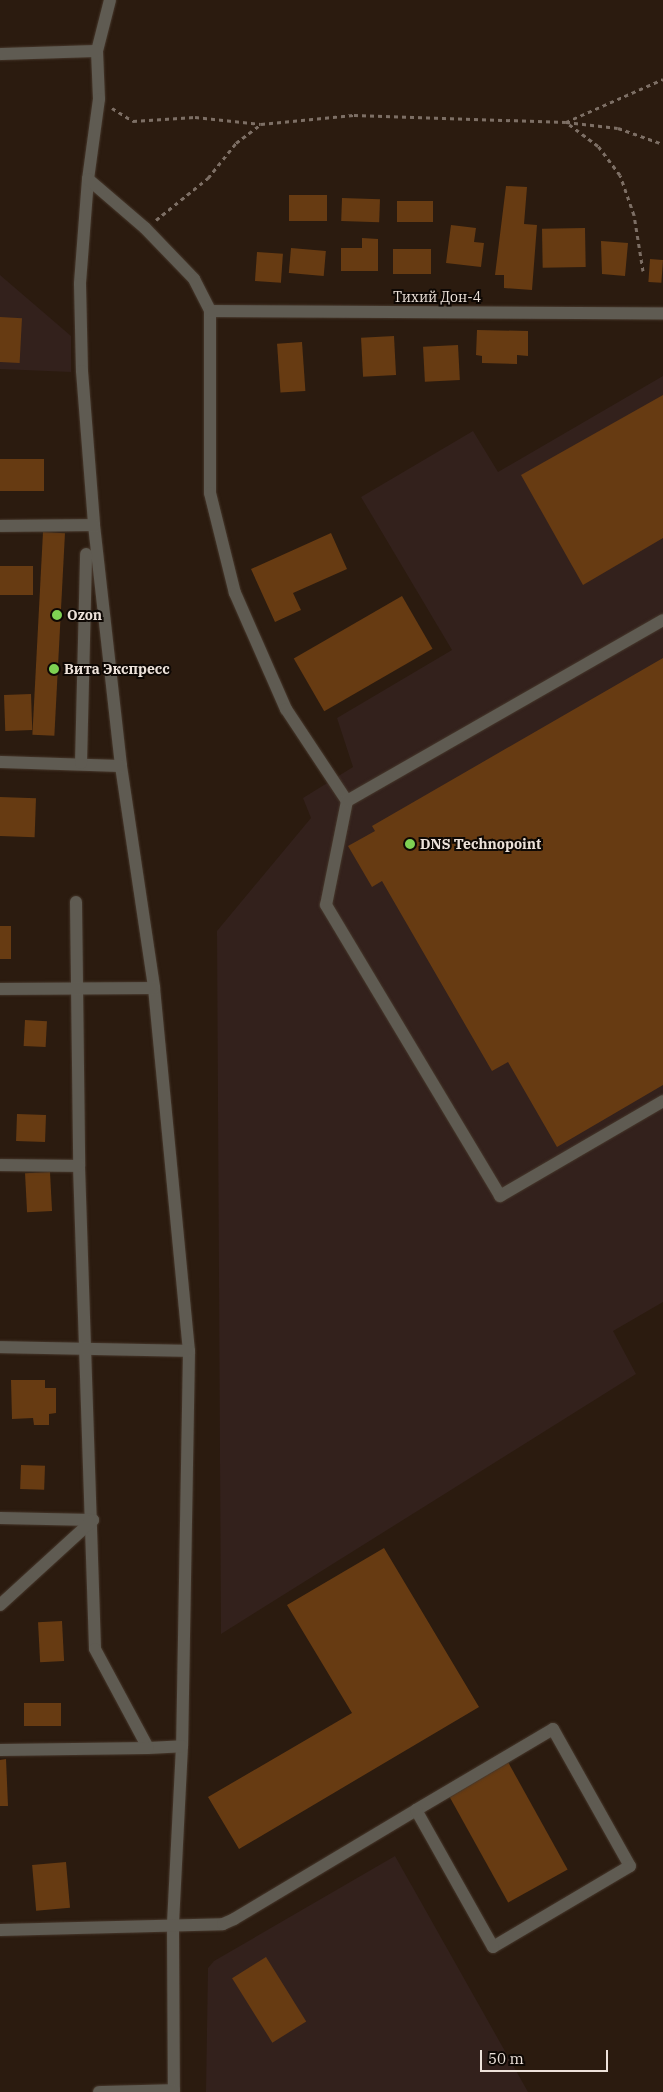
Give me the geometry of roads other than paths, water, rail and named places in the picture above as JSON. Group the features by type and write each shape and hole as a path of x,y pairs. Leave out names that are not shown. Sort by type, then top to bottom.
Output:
{"street":[{"path":"100,2092 174,2091 173,1925 182,1746 189,1351 154,988 121,766 76,371 88,179 99,99 97,51 110,0"},
{"path":"0,54 97,51"},
{"path":"88,179 146,228 194,279 210,311 210,493 235,592 286,709 347,801 326,905 500,1196 663,1101"},
{"name":"Тихий Дон-4","path":"210,311 663,313"},
{"path":"0,526 94,525"},
{"path":"81,763 86,554"},
{"path":"347,801 663,620"},
{"path":"0,762 81,763 121,766"},
{"path":"76,902 79,1166 93,1520 95,1649 148,1748"},
{"path":"0,989 78,990 154,988"},
{"path":"0,1165 79,1166"},
{"path":"0,1347 189,1351"},
{"path":"0,1518 93,1520"},
{"path":"0,1605 93,1520"},
{"path":"0,1930 223,1924 553,1729 630,1866 492,1947 416,1810"},
{"path":"0,1750 182,1746"}],"place":[{"name":"Ozon","path":"57,615"},
{"name":"Вита Экспресс","path":"54,669"},
{"name":"DNS Technopoint","path":"410,844"}]}
